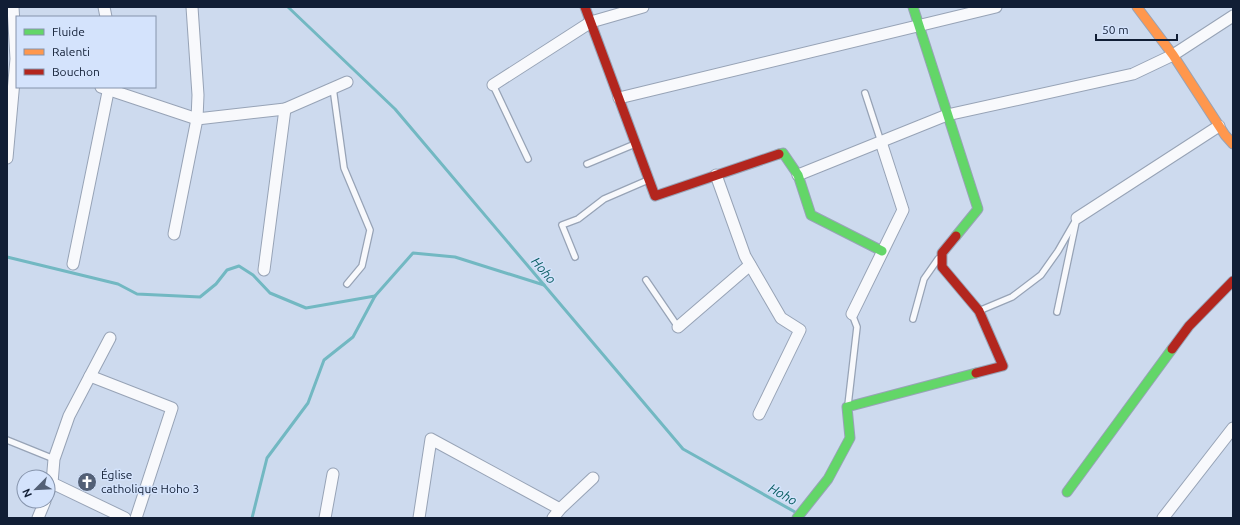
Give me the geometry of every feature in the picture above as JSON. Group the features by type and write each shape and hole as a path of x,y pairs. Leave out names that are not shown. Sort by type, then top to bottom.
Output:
{"street":[{"path":"7,158 13,58 13,7"},
{"path":"174,234 197,119 198,95 192,7"},
{"path":"586,7 655,196 783,153 798,175 811,215 882,251"},
{"path":"493,85 591,22 643,7"},
{"path":"797,518 828,479 850,438 847,407 1003,366 979,311 942,267 942,253 978,209 913,7"},
{"path":"619,98 996,7"},
{"path":"1137,7 1226,130 1233,144"},
{"path":"798,175 947,116 1133,74 1173,55 1233,16"},
{"path":"73,264 106,88 197,119 285,109 347,82"},
{"path":"264,270 285,109"},
{"path":"1077,218 1226,130"},
{"path":"852,314 903,210 881,142"},
{"path":"716,175 745,256 781,318 800,330 759,414"},
{"path":"678,327 750,265"},
{"path":"1067,492 1189,326 1233,281"},
{"path":"53,469 54,459 69,416 110,338"},
{"path":"90,376 172,408 136,518"},
{"path":"1163,518 1233,428"},
{"path":"419,518 431,439 556,514 593,478"},
{"path":"325,518 333,474"},
{"path":"56,490 126,518"}],"lane":[{"path":"493,85 528,159"},
{"path":"333,88 344,168 370,230 362,266 347,284"},
{"path":"865,93 881,142"},
{"path":"587,164 636,144"},
{"path":"575,257 562,225 578,219 604,199 648,179"},
{"path":"979,311 1012,297 1041,275 1058,251 1077,218"},
{"path":"1057,312 1077,218"},
{"path":"913,318 924,279 942,253"},
{"path":"646,280 678,327"},
{"path":"847,407 857,328 852,314"},
{"path":"7,440 54,459"}],"waterway":[{"name":"Hoho","path":"288,7 395,109 683,449 795,512"},
{"path":"252,518 267,458 308,403 324,360 353,337 375,296 413,253 455,257 544,285"},
{"path":"7,257 118,284 137,294 200,297 216,284 227,270 239,266 253,275 270,293 306,308 375,296"}],"traffic: fast":[{"path":"913,7 978,209 956,236"},
{"path":"779,154 783,153 798,175 811,215 882,251"},
{"path":"1067,492 1172,349"},
{"path":"797,518 828,479 850,438 847,407 976,373"}],"traffic: slow":[{"path":"1137,7 1173,55 1225,135 1233,144"}],"traffic: jam":[{"path":"585,7 655,196 779,154"},
{"path":"956,236 942,253 942,267 979,311 1003,366 976,373"},
{"path":"1172,349 1189,326 1233,281"}],"place":[{"name":"Église catholique Hoho 3","path":"87,482"}]}
